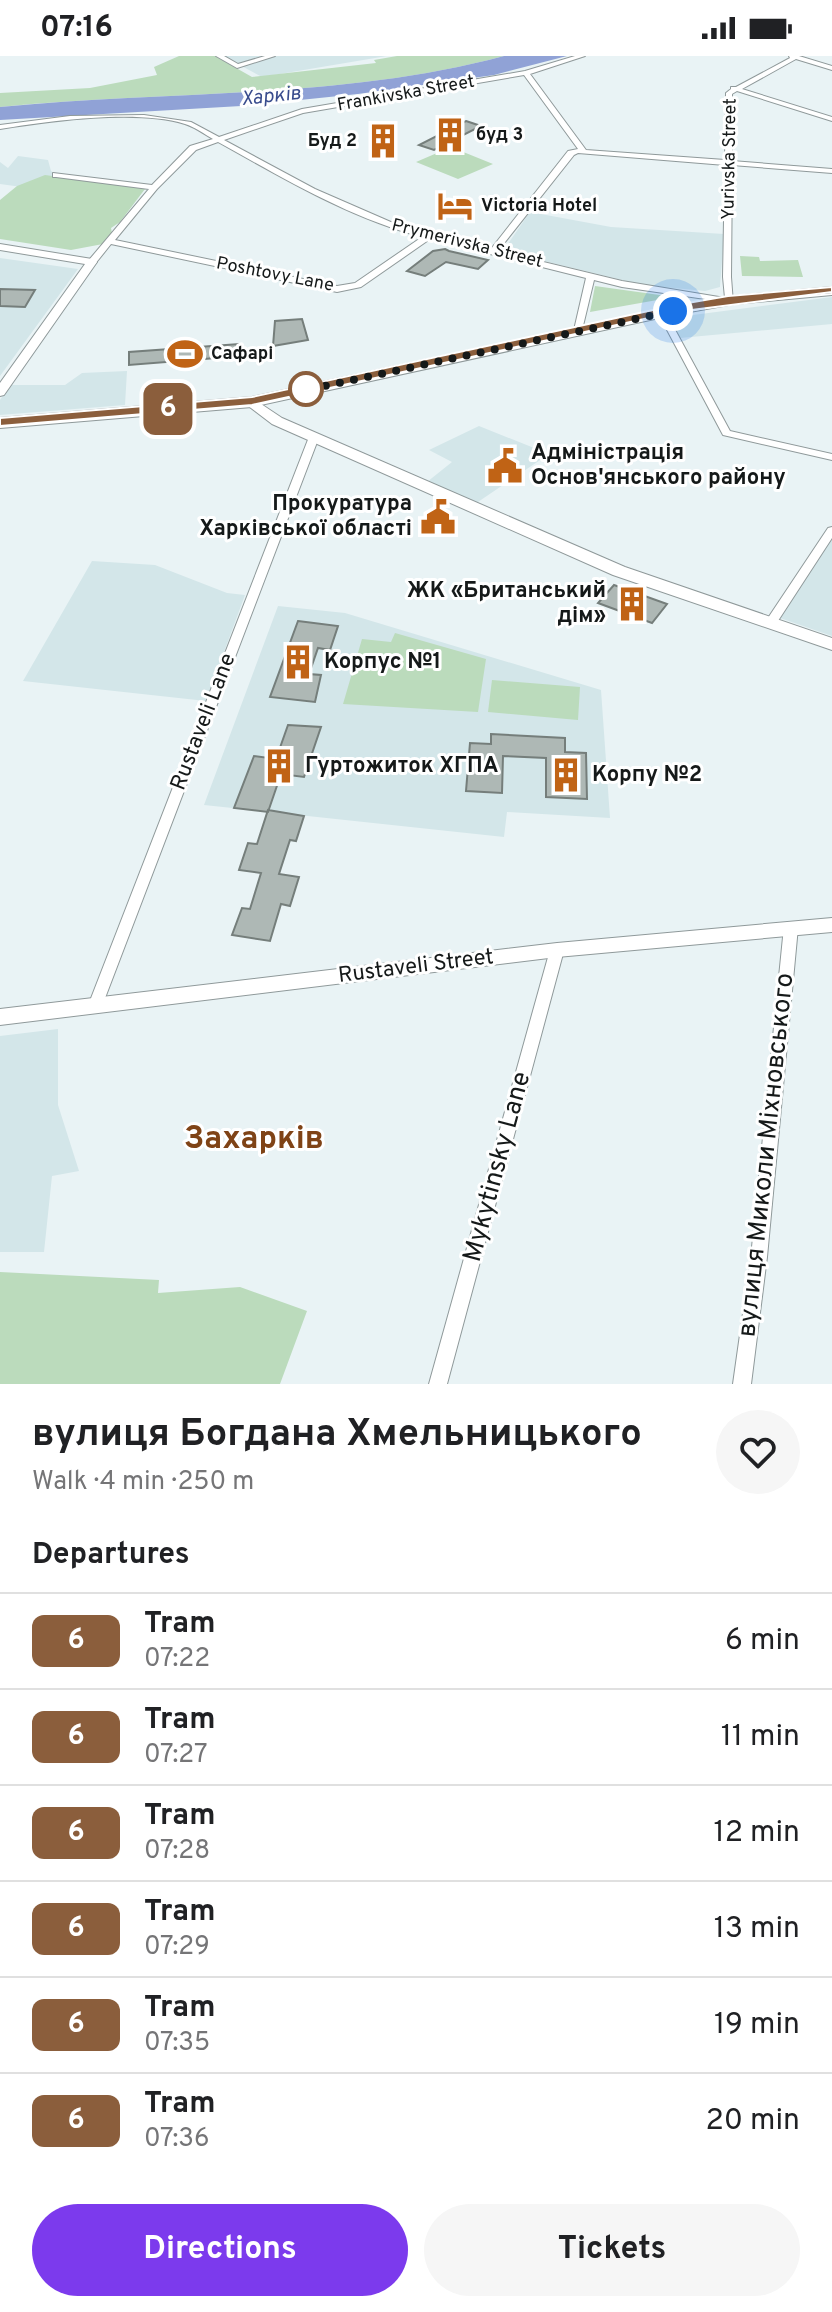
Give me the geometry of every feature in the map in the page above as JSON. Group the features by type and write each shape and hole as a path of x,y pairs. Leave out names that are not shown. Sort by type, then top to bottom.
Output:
{"main road":[{"path":"0,423 252,402 662,313 730,301 832,291"},
{"path":"252,402 277,421 619,571 832,644"}],"street":[{"path":"219,56 237,66 272,56"},
{"name":"Frankivska Street","path":"92,262 185,152 302,111 526,73 582,56"},
{"path":"794,56 832,68"},
{"name":"Yurivska Street","path":"730,301 727,277 729,93 794,56"},
{"path":"526,73 583,151"},
{"path":"733,88 832,119"},
{"name":"Prymerivska Street","path":"0,127 89,119 170,119 189,123 312,191 364,215 428,236 642,288 730,301"},
{"path":"493,251 571,153 583,151 832,171"},
{"path":"56,175 154,187"},
{"name":"Poshtovy Lane","path":"109,241 344,289 358,285 428,236"},
{"path":"0,247 92,262 0,392"},
{"path":"578,330 591,275"},
{"path":"662,313 726,433 832,457"},
{"name":"Rustaveli Lane","path":"95,1006 314,437"},
{"path":"770,624 832,530"},
{"name":"Rustaveli Street","path":"0,1017 557,950 832,925"},
{"name":"вулиця Миколи Міхновського","path":"742,1384 759,1257 791,927"},
{"name":"Mykytinsky Lane","path":"438,1384 557,950"}],"shaded area":[{"path":"223,56 387,56 262,77"},
{"path":"18,156 48,160 51,171 61,179 58,186 51,191 0,184 0,162 8,168"},
{"path":"530,212 611,227 724,234 720,287 705,291 643,285 503,251"},
{"path":"0,258 78,269 0,376"},
{"path":"832,297 832,324 680,338 670,318"},
{"path":"127,371 125,405 0,415 0,400 10,385 65,385 82,373"},
{"path":"479,426 549,454 475,504 427,482 452,462 429,450"},
{"path":"832,534 832,636 780,618"},
{"path":"92,561 155,565 227,593 245,595 206,701 23,681"},
{"path":"278,606 345,613 601,690 610,818 507,812 504,837 204,805"},
{"path":"58,1029 58,1105 79,1171 52,1176 44,1252 0,1252 0,1036"}],"green space":[{"path":"179,56 215,56 252,77 376,63 374,60 397,56 504,56 442,70 317,87 0,107 0,93 90,88 157,75 154,67"},
{"path":"451,147 493,164 458,179 416,162"},
{"path":"45,175 145,189 120,222 111,228 112,233 103,244 71,250 0,239 0,200 17,186"},
{"path":"740,256 759,257 760,261 798,260 803,277 742,276"},
{"path":"595,286 674,297 590,312"},
{"path":"395,633 486,659 478,712 343,704 362,639 391,642"},
{"path":"492,680 580,687 578,720 488,712"},
{"path":"0,1272 159,1280 158,1293 240,1287 307,1311 280,1384 0,1384"}],"water":[{"name":"Харків","path":"504,56 567,56 494,75 358,94 241,106 0,120 0,107 316,87 442,70"}],"building":[{"name":"буд 3","path":"466,121 481,126 434,150 419,145"},
{"path":"445,249 488,260 478,269 446,262 425,276 407,271 433,251"},
{"path":"0,289 35,290 25,307 0,306"},
{"path":"302,319 308,340 273,346 275,321"},
{"name":"Сафарі","path":"239,344 241,356 129,365 129,352"},
{"name":"ЖК «Британський дім»","path":"614,585 667,604 652,623 598,603"},
{"name":"Корпус №1","path":"298,621 338,626 330,650 318,648 309,674 321,675 315,702 270,697"},
{"name":"Гуртожиток ХГПА","path":"288,725 321,727 304,777 281,774 268,812 234,808 254,756 276,759"},
{"name":"Корпу №2","path":"491,734 565,738 565,752 586,753 587,799 546,797 546,758 503,756 502,793 466,791 470,743 491,744"},
{"path":"268,810 304,816 296,841 290,840 279,874 299,877 290,906 281,904 270,941 232,935 242,908 250,909 261,873 239,870 248,843 257,844"}],"tram line":[{"name":"6","path":"0,422 252,401 676,309 728,300 832,290"},
{"path":"0,425 253,403 678,311 734,301 832,292"}],"place":[{"name":"буд 3","path":"450,135"},
{"name":"Буд 2","path":"383,141"},
{"name":"Victoria Hotel","path":"455,206"},
{"name":"Сафарі","path":"185,354"},
{"name":"Адміністрація Основ'янського району","path":"505,466"},
{"name":"Прокуратура Харківської області","path":"438,517"},
{"name":"ЖК «Британський дім»","path":"632,604"},
{"name":"Корпус №1","path":"298,662"},
{"name":"Гуртожиток ХГПА","path":"279,766"},
{"name":"Корпу №2","path":"566,775"}],"district":[{"name":"Захарків","path":"254,1140"}],"route":[{"path":"306,389 302,391 673,311"}]}
